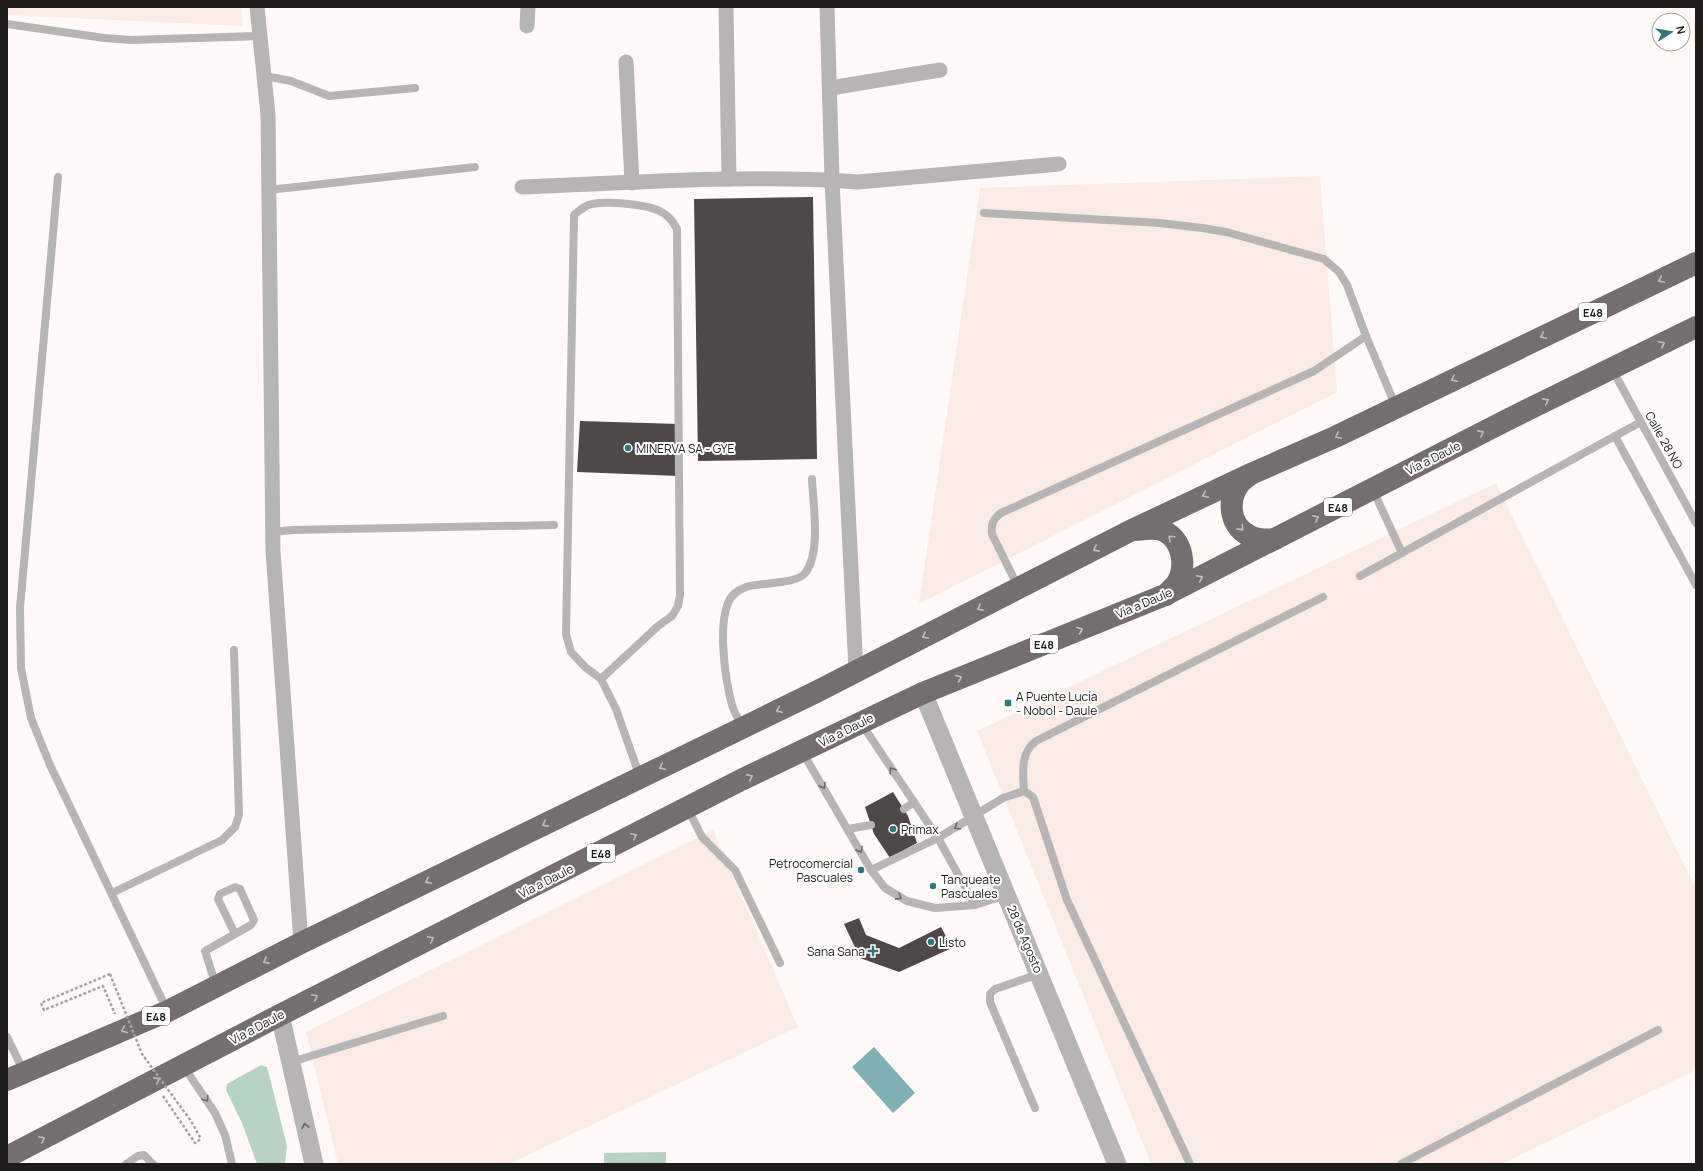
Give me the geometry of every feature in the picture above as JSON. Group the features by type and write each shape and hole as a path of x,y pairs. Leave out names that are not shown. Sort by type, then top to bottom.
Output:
{"highway":[{"name":"E48","path":"16,1077 168,1011 301,943 742,728 1130,531 1253,473 1335,437 1696,263"},
{"name":"Vía a Daule","path":"15,1156 280,1015 688,809 742,780 923,693 1165,596 1510,418 1696,327"},
{"path":"1253,473 1242,480 1234,490 1231,503 1233,516 1239,528 1249,536 1262,540 1275,539"},
{"path":"1130,531 1153,529 1164,531 1176,541 1182,551 1183,563 1181,574 1176,583 1165,596"}],"street":[{"path":"257,7 268,115 273,532 301,943"},
{"path":"527,26 528,7"},
{"path":"726,7 729,180"},
{"path":"827,7 832,180 856,671"},
{"path":"626,62 632,183"},
{"path":"830,88 940,70"},
{"path":"522,187 729,180 832,180 858,182 1059,164"},
{"name":"28 de Agosto","path":"923,693 975,816 1117,1164"},
{"path":"280,1015 314,1164"}],"lane":[{"path":"7,24 104,38 131,40 260,36"},
{"path":"265,76 291,81 329,96 415,88"},
{"path":"269,190 475,167"},
{"path":"58,177 20,608 21,668 31,718 50,765 168,1011"},
{"path":"601,679 658,626 672,616 678,606 680,595 677,229 672,219 662,212 641,205 593,204 583,207 574,215 566,634 572,652 586,667 601,679 616,709 640,778"},
{"path":"984,213 1160,223 1202,228 1226,232 1324,259 1339,272 1347,285 1375,360 1396,407"},
{"path":"1018,588 992,534 991,525 995,518 1008,510 1314,371 1366,336"},
{"name":"Calle 28 NO","path":"1612,369 1696,523"},
{"path":"1360,576 1641,422"},
{"path":"1615,436 1696,584"},
{"path":"742,728 733,706 724,654 724,628 728,603 734,594 746,587 795,579 806,573 814,551 812,479"},
{"path":"1372,489 1402,553"},
{"path":"273,532 292,530 554,525"},
{"path":"1024,791 1023,771 1025,756 1030,745 1036,740 1323,596"},
{"path":"112,893 222,840 235,827 239,815 234,650"},
{"path":"861,722 938,838 975,904"},
{"path":"802,752 871,870 885,888 907,901 935,908 975,904 1006,895"},
{"path":"871,870 938,838 1003,798 1024,791"},
{"path":"1024,791 1033,797 1067,900 1190,1164"},
{"path":"904,809 914,802"},
{"path":"688,809 702,837 736,870 780,963"},
{"path":"848,829 871,824"},
{"path":"216,986 205,951 251,925 254,920 240,889 235,887 220,894 218,899 235,934"},
{"path":"1035,1108 990,1002 990,994 995,989 1039,974"},
{"path":"291,1062 443,1016"},
{"path":"1401,1164 1658,1030"},
{"path":"7,1037 16,1077"},
{"path":"184,1066 215,1113 225,1135 232,1164"},
{"path":"126,1164 138,1156 144,1155 153,1164"}],"path":[{"path":"121,1031 103,986 44,1010 41,1003 110,974 142,1054 191,1121 201,1139 195,1143 154,1082"}],"shaded area":[{"path":"7,7 241,7 243,26 7,15"},
{"path":"1320,176 1337,392 919,604 980,188"},
{"path":"1496,483 1696,889 1696,1070 1502,1164 1151,1164 977,731"},
{"path":"713,830 798,1027 509,1164 338,1164 306,1032"}],"green space":[{"path":"261,1065 267,1067 287,1146 285,1164 257,1164 242,1123 226,1090 227,1084"},
{"path":"666,1152 666,1164 604,1164 604,1153"}],"water":[{"path":"874,1047 915,1093 893,1113 852,1067"}],"building":[{"path":"813,197 817,459 698,461 694,199"},
{"name":"MINERVA SA - GYE","path":"580,421 679,424 679,476 577,472"},
{"name":"Primax","path":"893,792 908,816 917,843 890,858 874,834 865,807"},
{"name":"Listo","path":"859,918 866,935 899,948 941,927 952,948 899,972 860,958 844,924"}],"place":[{"name":"MINERVA SA - GYE","path":"628,448"},
{"name":"A Puente Lucía - Nobol - Daule","path":"1008,703"},
{"name":"Primax","path":"893,829"},
{"name":"Petrocomercial Pascuales","path":"861,870"},
{"name":"Tanqueate Pascuales","path":"933,886"},
{"name":"Listo","path":"931,942"},
{"name":"Sana Sana","path":"873,951"}]}
